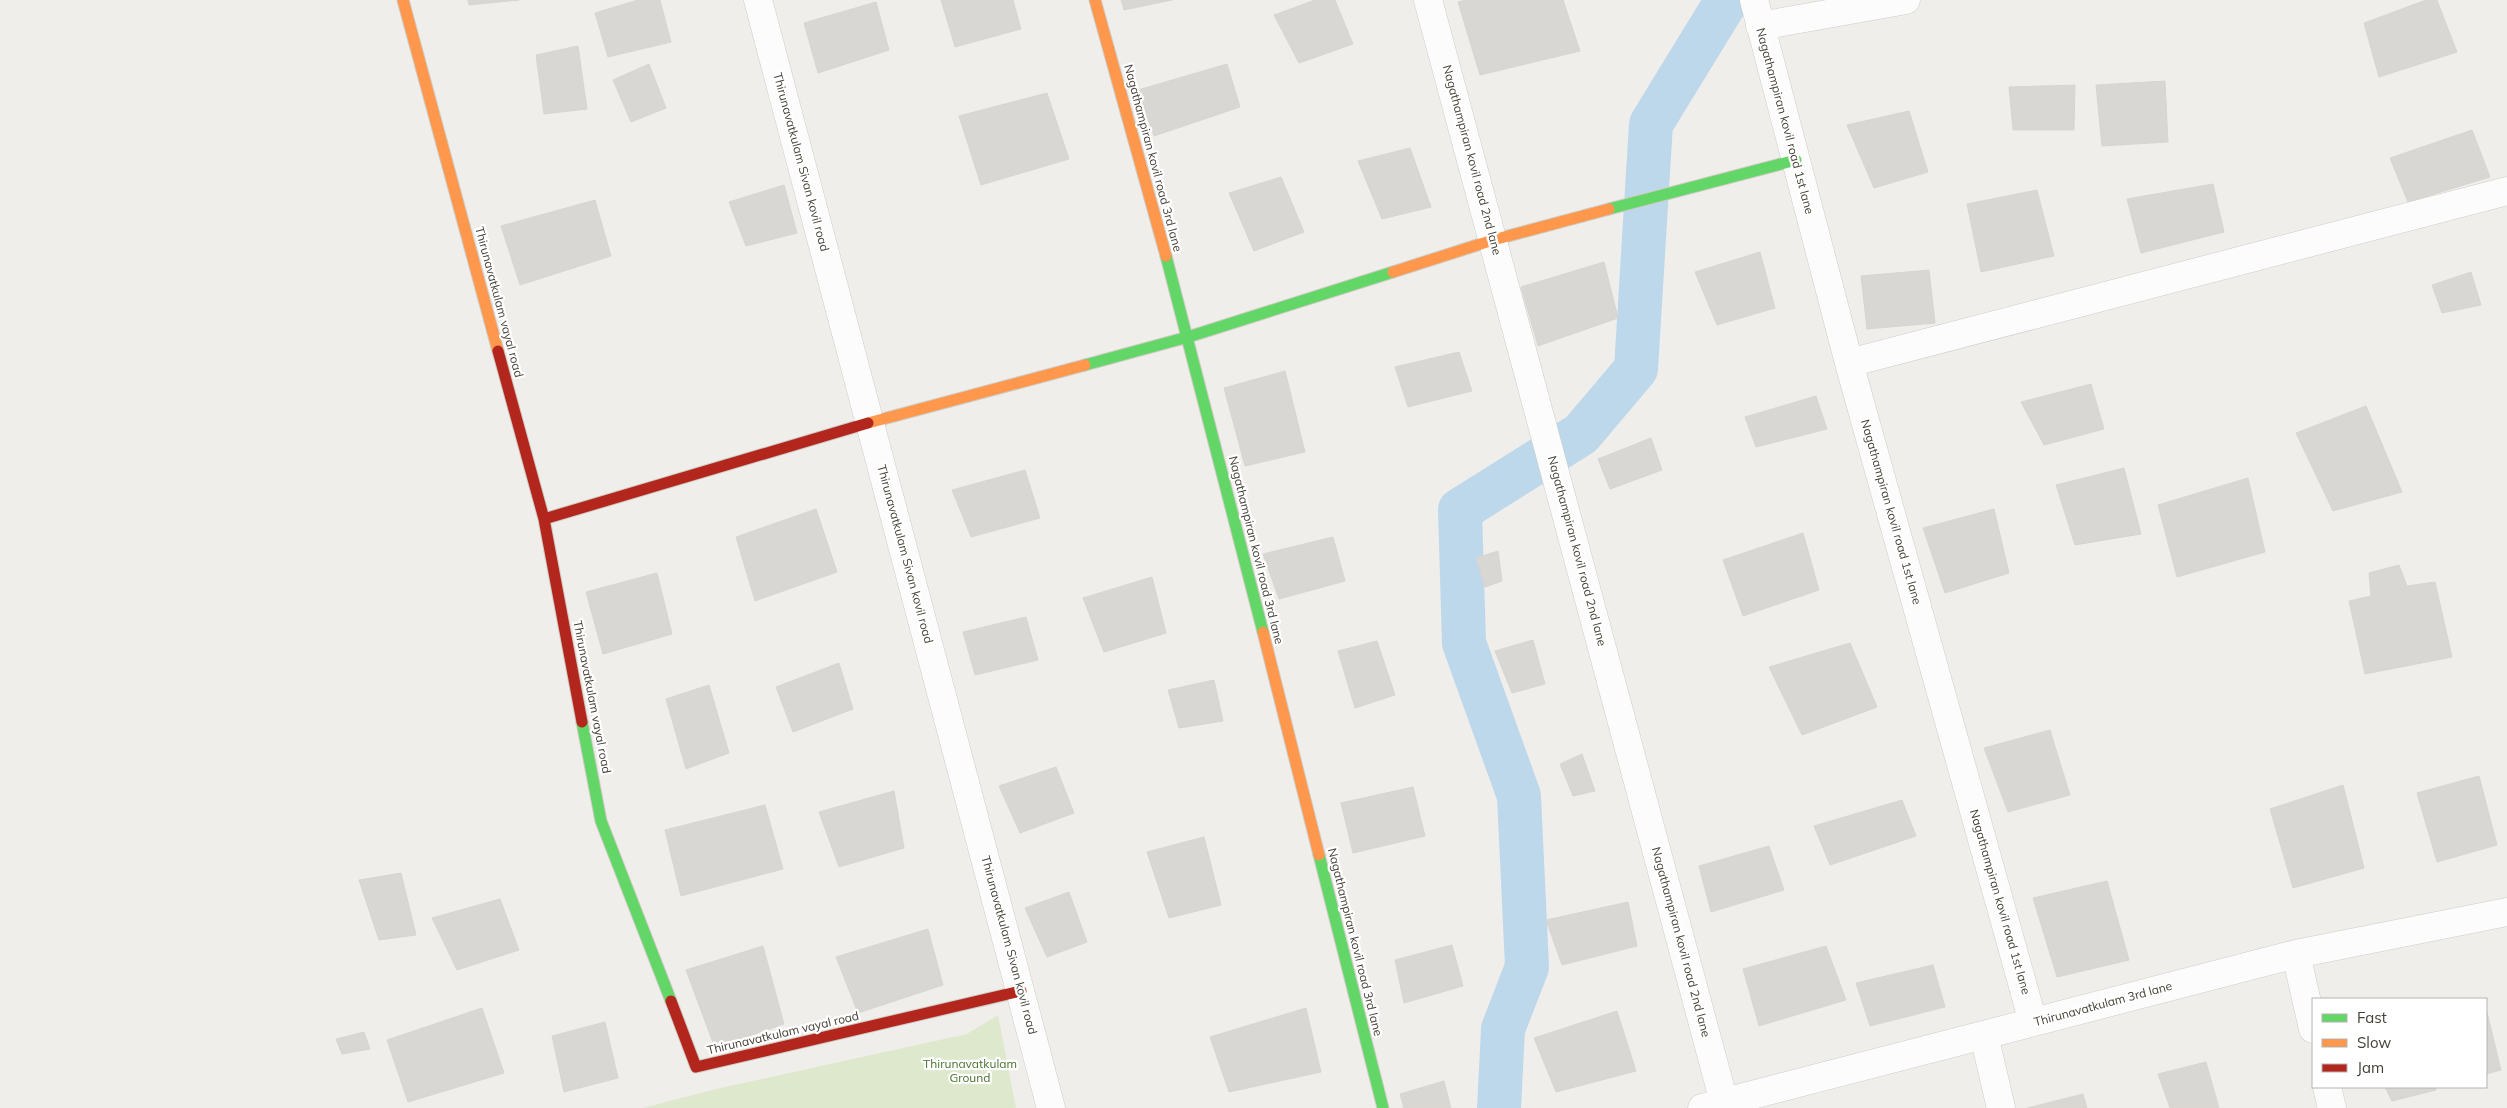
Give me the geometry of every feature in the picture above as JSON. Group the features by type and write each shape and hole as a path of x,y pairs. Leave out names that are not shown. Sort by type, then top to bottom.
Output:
{"street":[{"name":"Thirunavatkulam vayal road","path":"403,0 544,519 601,820 696,1067 1021,991"},
{"name":"Thirunavatkulam Sivan kovil road","path":"758,0 1051,1108"},
{"name":"Nagathampiran kovil road 3rd lane","path":"1095,0 1188,337 1383,1108"},
{"name":"Nagathampiran kovil road 2nd lane","path":"1428,0 1493,240 1713,1105"},
{"path":"1757,13 1906,0"},
{"name":"Nagathampiran kovil road 1st lane","path":"1757,13 1849,363 2033,1022"},
{"path":"544,519 870,422 1188,337 1493,240 1796,160"},
{"path":"1849,363 2507,192"},
{"name":"Thirunavatkulam 3rd lane","path":"1713,1105 2296,954 2507,912"},
{"path":"2296,954 2312,1024"},
{"path":"1984,1035 2001,1108"},
{"path":"2327,1088 2332,1108"}],"green space":[{"name":"Thirunavatkulam Ground","path":"998,1015 1016,1108 643,1108 716,1089 967,1034"}],"building":[{"path":"468,0 519,0 469,5"},
{"path":"638,0 660,0 671,42 608,57 595,13"},
{"path":"941,0 1013,0 1021,29 955,47"},
{"path":"1121,0 1172,0 1124,10"},
{"path":"1315,0 1335,0 1353,44 1299,63 1274,15"},
{"path":"1465,0 1563,0 1580,51 1480,75 1458,2"},
{"path":"2426,0 2437,0 2457,52 2379,77 2364,23"},
{"path":"876,2 889,50 818,73 804,23"},
{"path":"578,46 587,109 544,114 536,55"},
{"path":"649,64 666,108 631,122 613,80"},
{"path":"1227,64 1240,107 1154,136 1138,90"},
{"path":"2165,81 2168,142 2102,146 2096,85"},
{"path":"2075,85 2074,130 2013,130 2009,87"},
{"path":"1047,93 1069,159 981,185 959,116"},
{"path":"1909,111 1928,172 1874,188 1847,125"},
{"path":"2472,130 2490,177 2408,202 2390,158"},
{"path":"1410,148 1431,207 1382,219 1358,161"},
{"path":"1281,177 1304,232 1254,251 1229,193"},
{"path":"2213,184 2224,232 2141,253 2127,199"},
{"path":"784,185 797,233 746,246 729,202"},
{"path":"2037,190 2054,256 1981,272 1967,204"},
{"path":"595,200 611,256 520,285 501,226"},
{"path":"1760,252 1775,308 1717,325 1695,272"},
{"path":"1604,262 1618,318 1538,346 1521,287"},
{"path":"1929,270 1935,323 1867,329 1861,276"},
{"path":"2471,272 2481,305 2442,313 2432,285"},
{"path":"1459,352 1472,391 1408,407 1395,367"},
{"path":"1285,371 1305,452 1245,466 1224,388"},
{"path":"2091,384 2104,429 2044,445 2021,402"},
{"path":"1816,396 1827,429 1756,447 1745,417"},
{"path":"2366,406 2402,492 2333,511 2296,433"},
{"path":"1651,438 1662,470 1610,489 1598,459"},
{"path":"2124,468 2141,534 2075,545 2056,485"},
{"path":"1025,470 1040,518 971,537 952,490"},
{"path":"2248,478 2265,552 2177,577 2158,505"},
{"path":"816,509 837,572 755,601 736,537"},
{"path":"1994,509 2009,573 1945,593 1923,528"},
{"path":"1803,533 1819,590 1743,616 1723,560"},
{"path":"1333,537 1345,581 1279,599 1263,554"},
{"path":"1498,551 1502,581 1485,587 1476,558"},
{"path":"2399,565 2407,586 2435,582 2452,657 2365,674 2349,601 2371,596 2369,573"},
{"path":"657,573 672,634 603,654 586,592"},
{"path":"1152,577 1166,633 1104,652 1083,598"},
{"path":"1026,617 1038,660 975,675 963,632"},
{"path":"1533,640 1545,684 1512,693 1495,651"},
{"path":"1377,641 1395,695 1355,708 1338,651"},
{"path":"1850,643 1877,707 1802,735 1769,667"},
{"path":"839,663 853,709 793,732 776,687"},
{"path":"1214,680 1223,721 1179,728 1168,690"},
{"path":"709,685 729,753 686,769 666,699"},
{"path":"2050,730 2070,795 2008,812 1984,748"},
{"path":"1582,754 1595,791 1573,796 1560,764"},
{"path":"1056,767 1074,813 1020,833 999,786"},
{"path":"2479,776 2497,845 2437,862 2417,793"},
{"path":"2343,785 2364,868 2293,888 2270,809"},
{"path":"1413,787 1425,836 1353,853 1341,803"},
{"path":"894,791 904,848 839,867 819,812"},
{"path":"1902,800 1916,836 1830,865 1814,826"},
{"path":"765,805 783,869 681,896 665,830"},
{"path":"1204,837 1221,905 1169,918 1147,852"},
{"path":"1769,846 1784,890 1711,912 1699,866"},
{"path":"401,873 416,935 379,940 359,880"},
{"path":"2107,881 2129,960 2057,977 2033,898"},
{"path":"1069,892 1087,942 1047,957 1025,908"},
{"path":"500,899 519,950 457,970 432,918"},
{"path":"1628,902 1637,946 1562,965 1546,920"},
{"path":"928,929 943,985 858,1013 836,957"},
{"path":"1452,945 1463,986 1404,1003 1395,960"},
{"path":"763,946 784,1024 715,1048 686,970"},
{"path":"1826,946 1846,1000 1759,1026 1743,969"},
{"path":"1933,965 1945,1007 1870,1026 1856,983"},
{"path":"482,1008 504,1073 408,1102 387,1040"},
{"path":"1306,1008 1321,1072 1229,1092 1210,1037"},
{"path":"1617,1011 1636,1071 1556,1092 1534,1038"},
{"path":"2487,1012 2501,1070 2487,1074"},
{"path":"605,1022 618,1078 564,1092 552,1036"},
{"path":"364,1032 370,1049 342,1054 336,1039"},
{"path":"2206,1062 2219,1108 2170,1108 2158,1074"},
{"path":"1444,1081 1451,1108 1404,1108 1400,1094"},
{"path":"2386,1088 2436,1088 2436,1090 2392,1101"},
{"path":"2083,1094 2087,1108 2027,1108"}],"waterway":[{"path":"1499,1108 1503,1029 1527,967 1519,796 1464,643 1460,510 1581,434 1636,369 1651,124 1727,0"}],"traffic: fast":[{"path":"1609,209 1796,160"},
{"path":"1166,256 1263,632"},
{"path":"1085,365 1188,337 1393,272"},
{"path":"582,722 601,821 671,1001"},
{"path":"1319,855 1383,1108"}],"traffic: slow":[{"path":"403,0 498,351"},
{"path":"1095,0 1166,256"},
{"path":"1393,272 1493,240 1609,209"},
{"path":"868,423 1085,365"},
{"path":"1263,632 1319,855"}],"traffic: jam":[{"path":"498,351 544,519 582,722"},
{"path":"544,519 868,423"},
{"path":"671,1001 696,1067 1021,991"}]}
